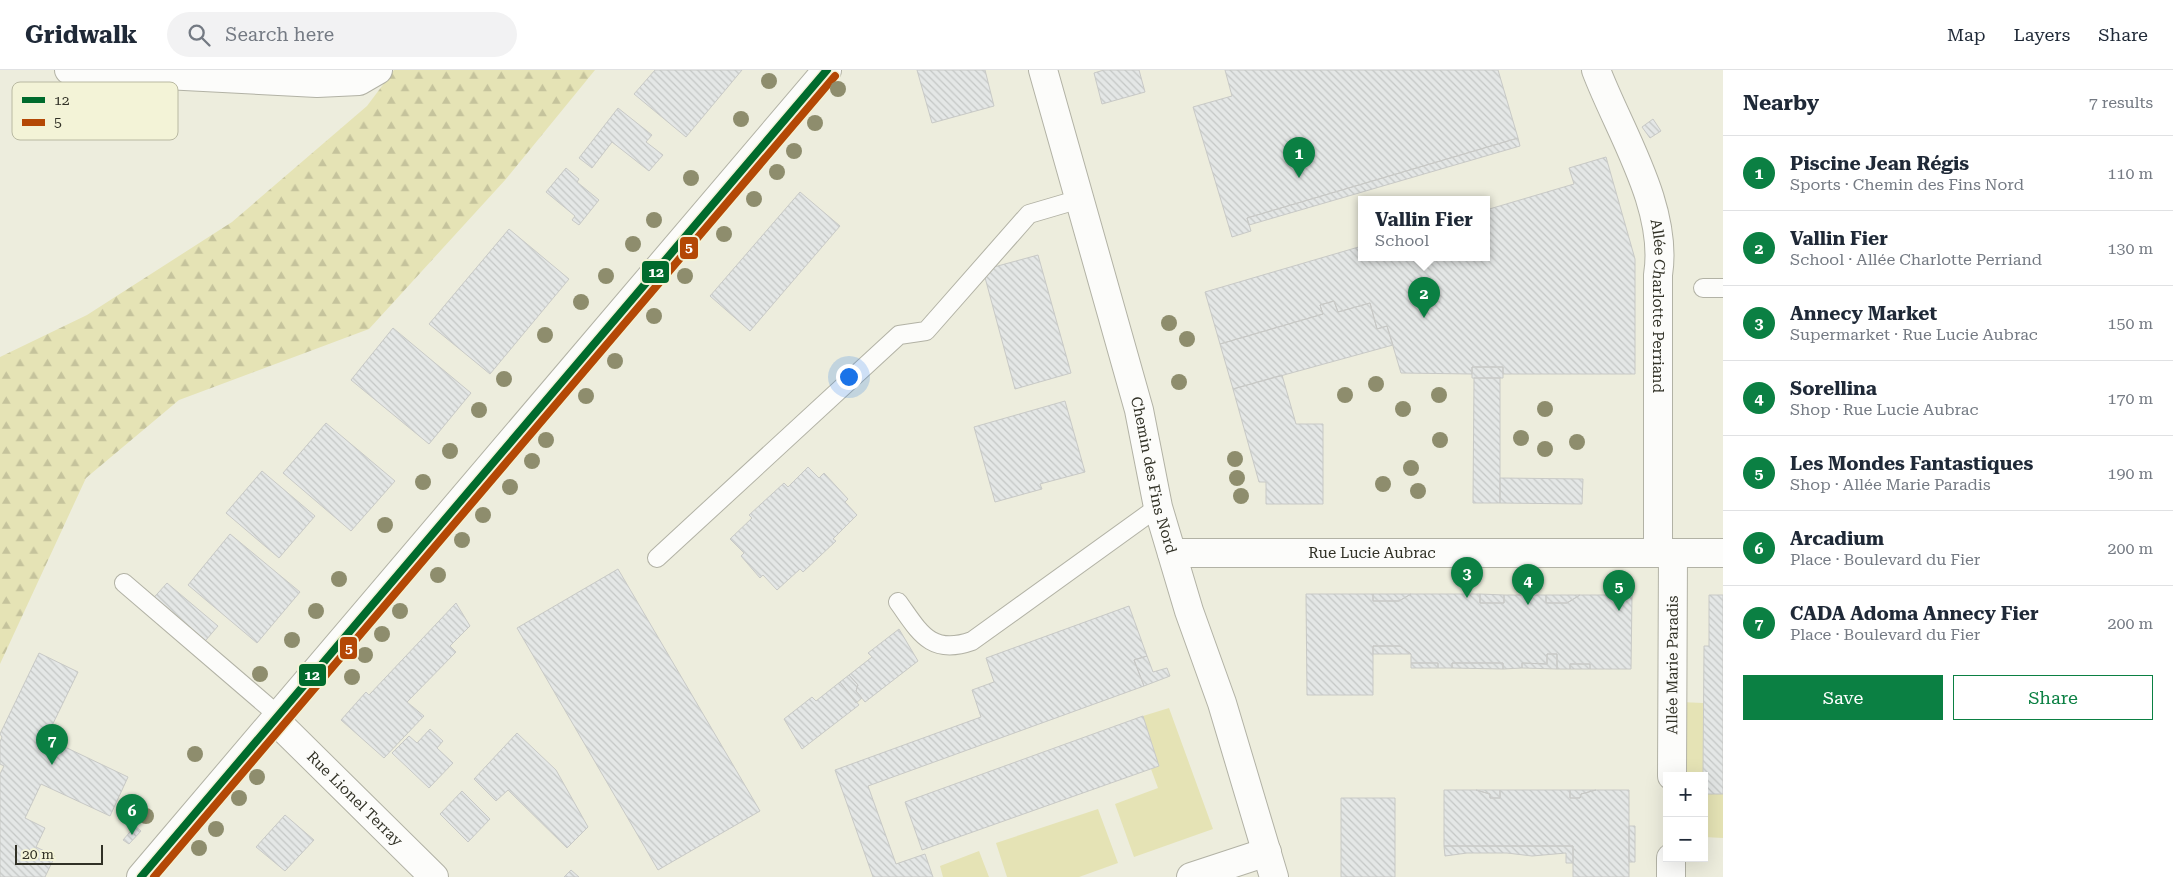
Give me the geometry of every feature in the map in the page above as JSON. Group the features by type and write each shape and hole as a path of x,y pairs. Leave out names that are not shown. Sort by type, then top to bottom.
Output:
{"street":[{"path":"69,70 317,83 359,81 378,70"},
{"path":"140,877 277,718 346,632 827,70"},
{"name":"Chemin des Fins Nord","path":"1043,70 1139,410 1158,507 1271,864"},
{"name":"Allée Charlotte Perriand","path":"1603,71 1641,171 1660,242 1658,275 1666,552"},
{"name":"Allée Marie Paradis","path":"1666,552 1672,772"},
{"name":"Rue Lucie Aubrac","path":"1172,553 1723,553"},
{"name":"Rue Lionel Terray","path":"277,718 434,877"},
{"path":"1671,862 1671,877"},
{"path":"1191,877 1271,864"}],"lane":[{"path":"657,558 899,335 926,331 1028,214 1080,199"},
{"path":"1703,288 1723,288"},
{"path":"898,602 924,638 946,646 959,646 972,642 1158,507"},
{"path":"124,583 277,718"}],"green space":[{"path":"394,70 595,70 506,179 369,329 179,400 86,478 0,664 0,357 87,315 232,222 367,106"},
{"path":"1680,702 1703,703 1703,772 1679,772"},
{"path":"1169,708 1213,829 1134,857 1115,804 1158,788 1151,769 1159,766 1143,716"},
{"path":"1708,794 1723,794 1723,838 1708,837"},
{"path":"1098,809 1118,863 1079,877 1007,877 996,843"},
{"path":"979,851 989,877 943,877 940,866"}],"building":[{"path":"655,70 742,70 686,137 634,94"},
{"path":"917,70 985,70 994,106 932,123"},
{"path":"1104,70 1139,70 1145,92 1102,104 1094,73"},
{"path":"1225,70 1498,70 1518,138 1247,218 1251,231 1232,237 1193,107 1232,96"},
{"path":"618,108 652,135 646,142 663,155 649,171 612,142 592,168 579,158"},
{"path":"1653,119 1661,131 1650,138 1642,127"},
{"path":"1518,138 1520,146 1249,225 1247,218"},
{"path":"1606,157 1635,259 1635,374 1503,374 1503,367 1472,367 1472,374 1401,373 1387,326 1377,329 1370,303 1338,312 1334,301 1320,305 1323,314 1220,344 1205,292 1358,247 1358,261 1490,261 1490,209 1574,184 1569,168"},
{"path":"566,168 579,179 577,182 599,200 579,225 572,220 575,216 546,192"},
{"path":"800,192 840,226 750,331 710,296"},
{"path":"509,229 569,279 490,374 429,324"},
{"path":"1038,255 1071,373 1015,389 983,270"},
{"path":"1334,301 1338,312 1370,303 1377,329 1387,326 1393,345 1233,389 1220,344 1323,314 1320,305"},
{"path":"393,328 471,393 429,444 351,380"},
{"path":"1472,367 1503,367 1503,378 1472,378"},
{"path":"1282,375 1296,424 1323,424 1323,504 1266,504 1266,482 1259,482 1233,389"},
{"path":"1474,378 1500,378 1500,503 1473,503"},
{"path":"1065,401 1085,472 1040,484 1042,489 995,502 974,427"},
{"path":"326,423 395,481 351,531 283,473"},
{"path":"808,467 819,478 824,473 848,499 845,502 857,515 833,539 836,541 803,572 800,569 777,590 763,575 760,578 741,556 744,553 730,539 752,518 749,515 784,483 788,487"},
{"path":"262,471 315,516 279,558 226,513"},
{"path":"1500,478 1583,479 1582,504 1500,503"},
{"path":"230,534 300,592 257,643 188,585"},
{"path":"618,569 760,811 658,870 517,628"},
{"path":"167,583 218,626 200,647 149,603"},
{"path":"1306,594 1373,594 1373,601 1399,601 1411,594 1480,594 1480,603 1504,603 1504,595 1546,595 1546,603 1567,603 1580,595 1632,595 1631,669 1590,669 1590,664 1570,664 1570,669 1557,669 1557,654 1547,654 1547,664 1522,663 1522,668 1503,669 1503,663 1452,663 1452,668 1438,668 1438,663 1411,663 1411,654 1400,646 1373,646 1373,695 1307,695"},
{"path":"1373,594 1411,594 1399,601 1373,601"},
{"path":"1480,594 1504,595 1504,603 1480,603"},
{"path":"1546,595 1580,595 1567,603 1546,603"},
{"path":"1709,595 1723,595 1723,794 1708,794 1708,772 1703,772 1704,646 1709,646"},
{"path":"456,603 470,626 450,646 456,652 407,702 424,716 384,758 341,720 366,692 369,695"},
{"path":"1129,606 1147,656 1134,660 1144,686 868,786 896,864 925,854 933,877 873,877 835,770 981,717 972,690 994,682 986,658"},
{"path":"899,629 918,661 865,702 856,691 858,685 849,675 872,657 868,653"},
{"path":"1373,646 1400,646 1411,654 1373,654"},
{"path":"39,653 78,672 46,738 128,777 110,816 41,784 25,818 45,828 36,847 55,856 45,877 0,877 0,774 4,766 0,764 0,742 2,737 0,734"},
{"path":"1547,654 1557,654 1557,669 1522,668 1522,663 1547,664"},
{"path":"1147,656 1153,672 1167,668 1170,676 1144,686 1134,660"},
{"path":"1411,663 1438,663 1438,668 1411,668"},
{"path":"1452,663 1503,663 1503,669 1452,668"},
{"path":"1570,664 1590,664 1590,669 1570,669"},
{"path":"849,675 858,685 856,691 862,698 856,703 840,682"},
{"path":"840,682 859,705 802,749 784,719 812,697 816,701"},
{"path":"1143,716 1159,766 922,850 905,802"},
{"path":"430,729 443,741 437,748 453,763 429,788 392,753 409,736 417,743"},
{"path":"517,733 556,770 588,827 567,848 508,790 496,801 474,779"},
{"path":"1444,790 1476,790 1490,794 1490,798 1500,798 1500,790 1570,790 1570,798 1580,798 1581,794 1596,790 1629,790 1629,877 1573,877 1573,846 1444,846"},
{"path":"1476,790 1500,790 1500,798 1490,798 1490,794"},
{"path":"1570,790 1596,790 1581,794 1580,798 1570,798"},
{"path":"462,791 490,819 468,842 440,814"},
{"path":"1341,798 1395,798 1395,877 1341,877"},
{"path":"285,815 314,840 285,871 256,847"},
{"path":"135,826 141,831 129,844 123,840"},
{"path":"1629,826 1635,826 1635,862 1629,862"},
{"path":"1444,846 1573,846 1573,863 1566,863 1566,853 1532,856 1507,853 1467,853 1445,856"},
{"path":"571,870 579,877 564,877"}],"transit line":[{"name":"12","path":"141,877 827,70"},
{"name":"5","path":"154,877 835,76"}],"place":[{"name":"Piscine Jean Régis","path":"1299,178"},
{"name":"Vallin Fier","path":"1424,318"},
{"name":"Annecy Market","path":"1467,598"},
{"name":"Sorellina","path":"1528,605"},
{"name":"Les Mondes Fantastiques","path":"1619,611"},
{"name":"CADA Adoma Annecy Fier","path":"52,765"},
{"name":"Arcadium","path":"132,835"}]}
